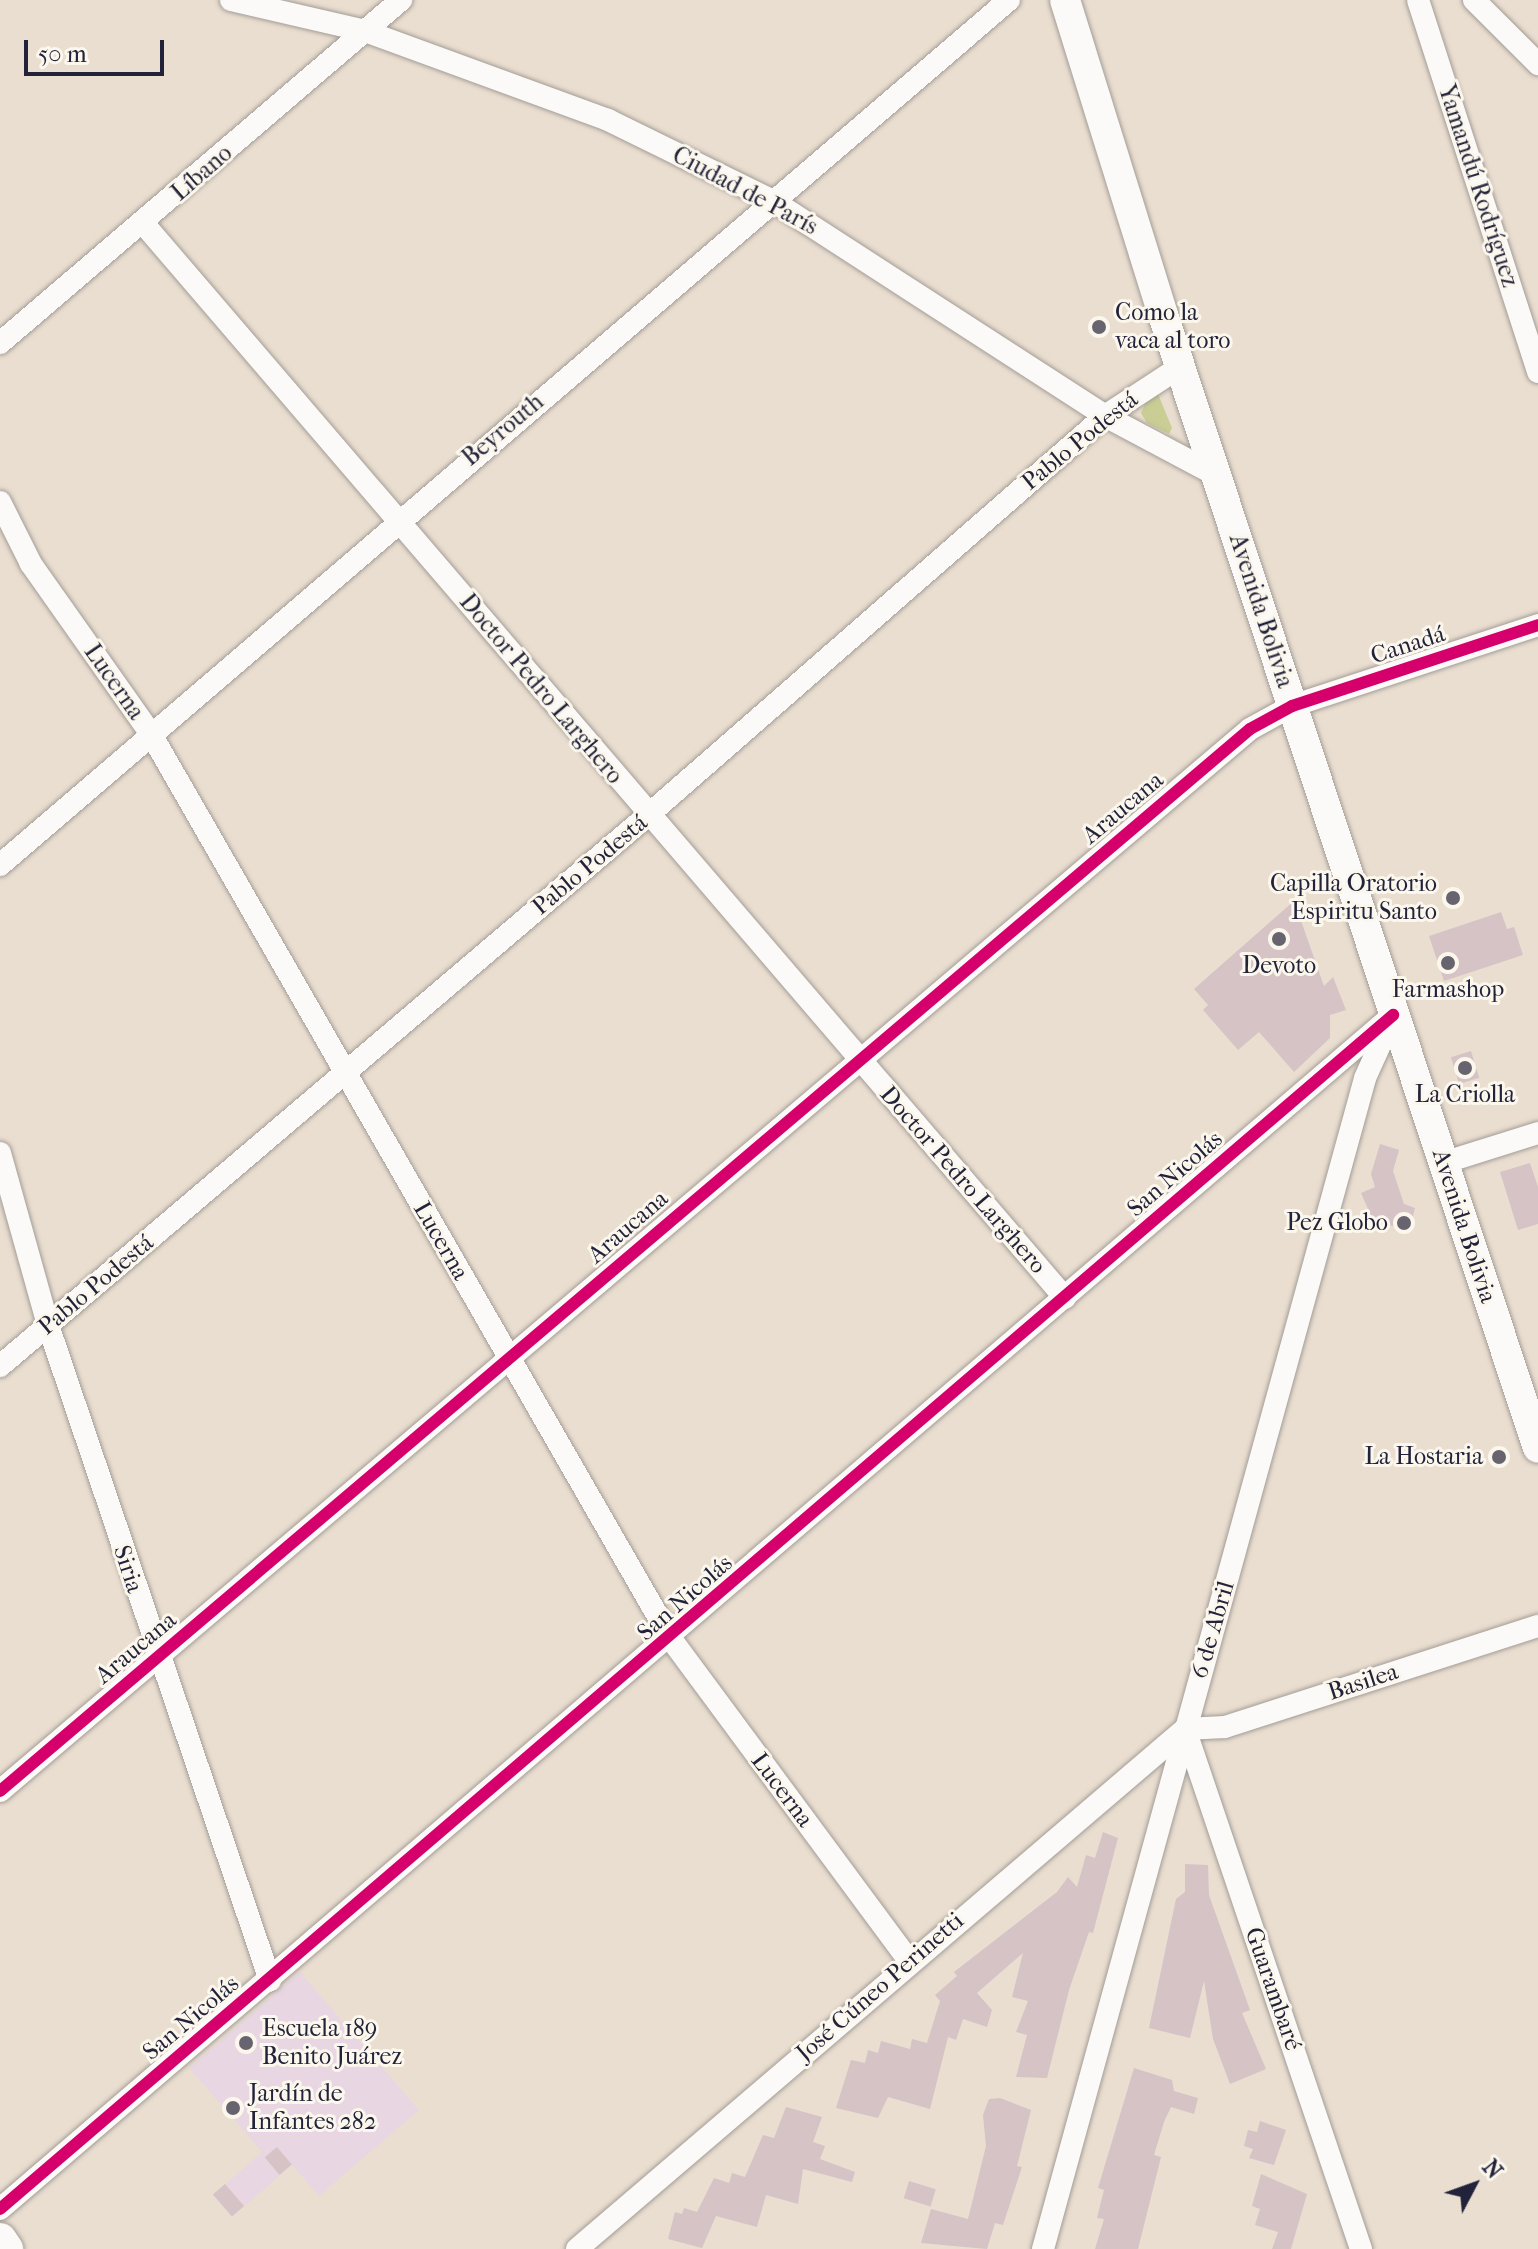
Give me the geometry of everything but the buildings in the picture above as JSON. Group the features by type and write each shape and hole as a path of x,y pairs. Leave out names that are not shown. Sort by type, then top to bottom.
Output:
{"main road":[{"path":"0,2240 6,2249"}],"street":[{"name":"Ciudad de París","path":"231,0 365,31 608,120 773,201 1105,416 1216,475"},
{"name":"Líbano","path":"0,343 401,0"},
{"name":"Beyrouth","path":"0,865 398,520 1009,0"},
{"name":"Avenida Bolivia","path":"1065,0 1180,367 1538,1448"},
{"name":"Yamandú Rodríguez","path":"1418,0 1538,372"},
{"path":"1474,0 1538,64"},
{"name":"Doctor Pedro Larghero","path":"143,223 647,816 1065,1298"},
{"name":"Pablo Podestá","path":"0,1366 647,816 1105,416 1180,367"},
{"name":"Lucerna","path":"0,502 31,564 151,734 671,1639 909,1961"},
{"name":"Canadá","path":"1292,706 1538,625"},
{"name":"Araucana","path":"0,1791 1250,729 1292,706"},
{"name":"San Nicolás","path":"0,2209 671,1639 1393,1015"},
{"name":"6 de Abril","path":"1043,2249 1365,1078 1393,1015"},
{"path":"1443,1163 1538,1133"},
{"name":"Siria","path":"0,1153 48,1325 157,1659 270,1980"},
{"name":"Basilea","path":"1185,1729 1225,1727 1538,1626"},
{"name":"José Cúneo Perinetti","path":"577,2249 909,1961 1185,1729"},
{"name":"Guarambaré","path":"1185,1729 1361,2249"}],"shaded area":[{"path":"300,1972 419,2110 319,2196 292,2165 232,2217 213,2195 262,2152 189,2068"}],"green space":[{"path":"1158,394 1172,428 1169,434 1147,423 1141,413 1149,395"}],"cycle path":[{"path":"0,1791 1250,729 1292,706 1538,625"},
{"path":"0,2209 1393,1015"}],"place":[{"name":"Como la vaca al toro","path":"1099,327"},
{"name":"Capilla Oratorio Espiritu Santo","path":"1453,898"},
{"name":"Devoto","path":"1279,939"},
{"name":"Farmashop","path":"1448,963"},
{"name":"La Criolla","path":"1465,1068"},
{"name":"Pez Globo","path":"1404,1223"},
{"name":"La Hostaria","path":"1499,1457"},
{"name":"Escuela 189 Benito Juárez","path":"246,2043"},
{"name":"Jardín de Infantes 282","path":"233,2108"}]}
